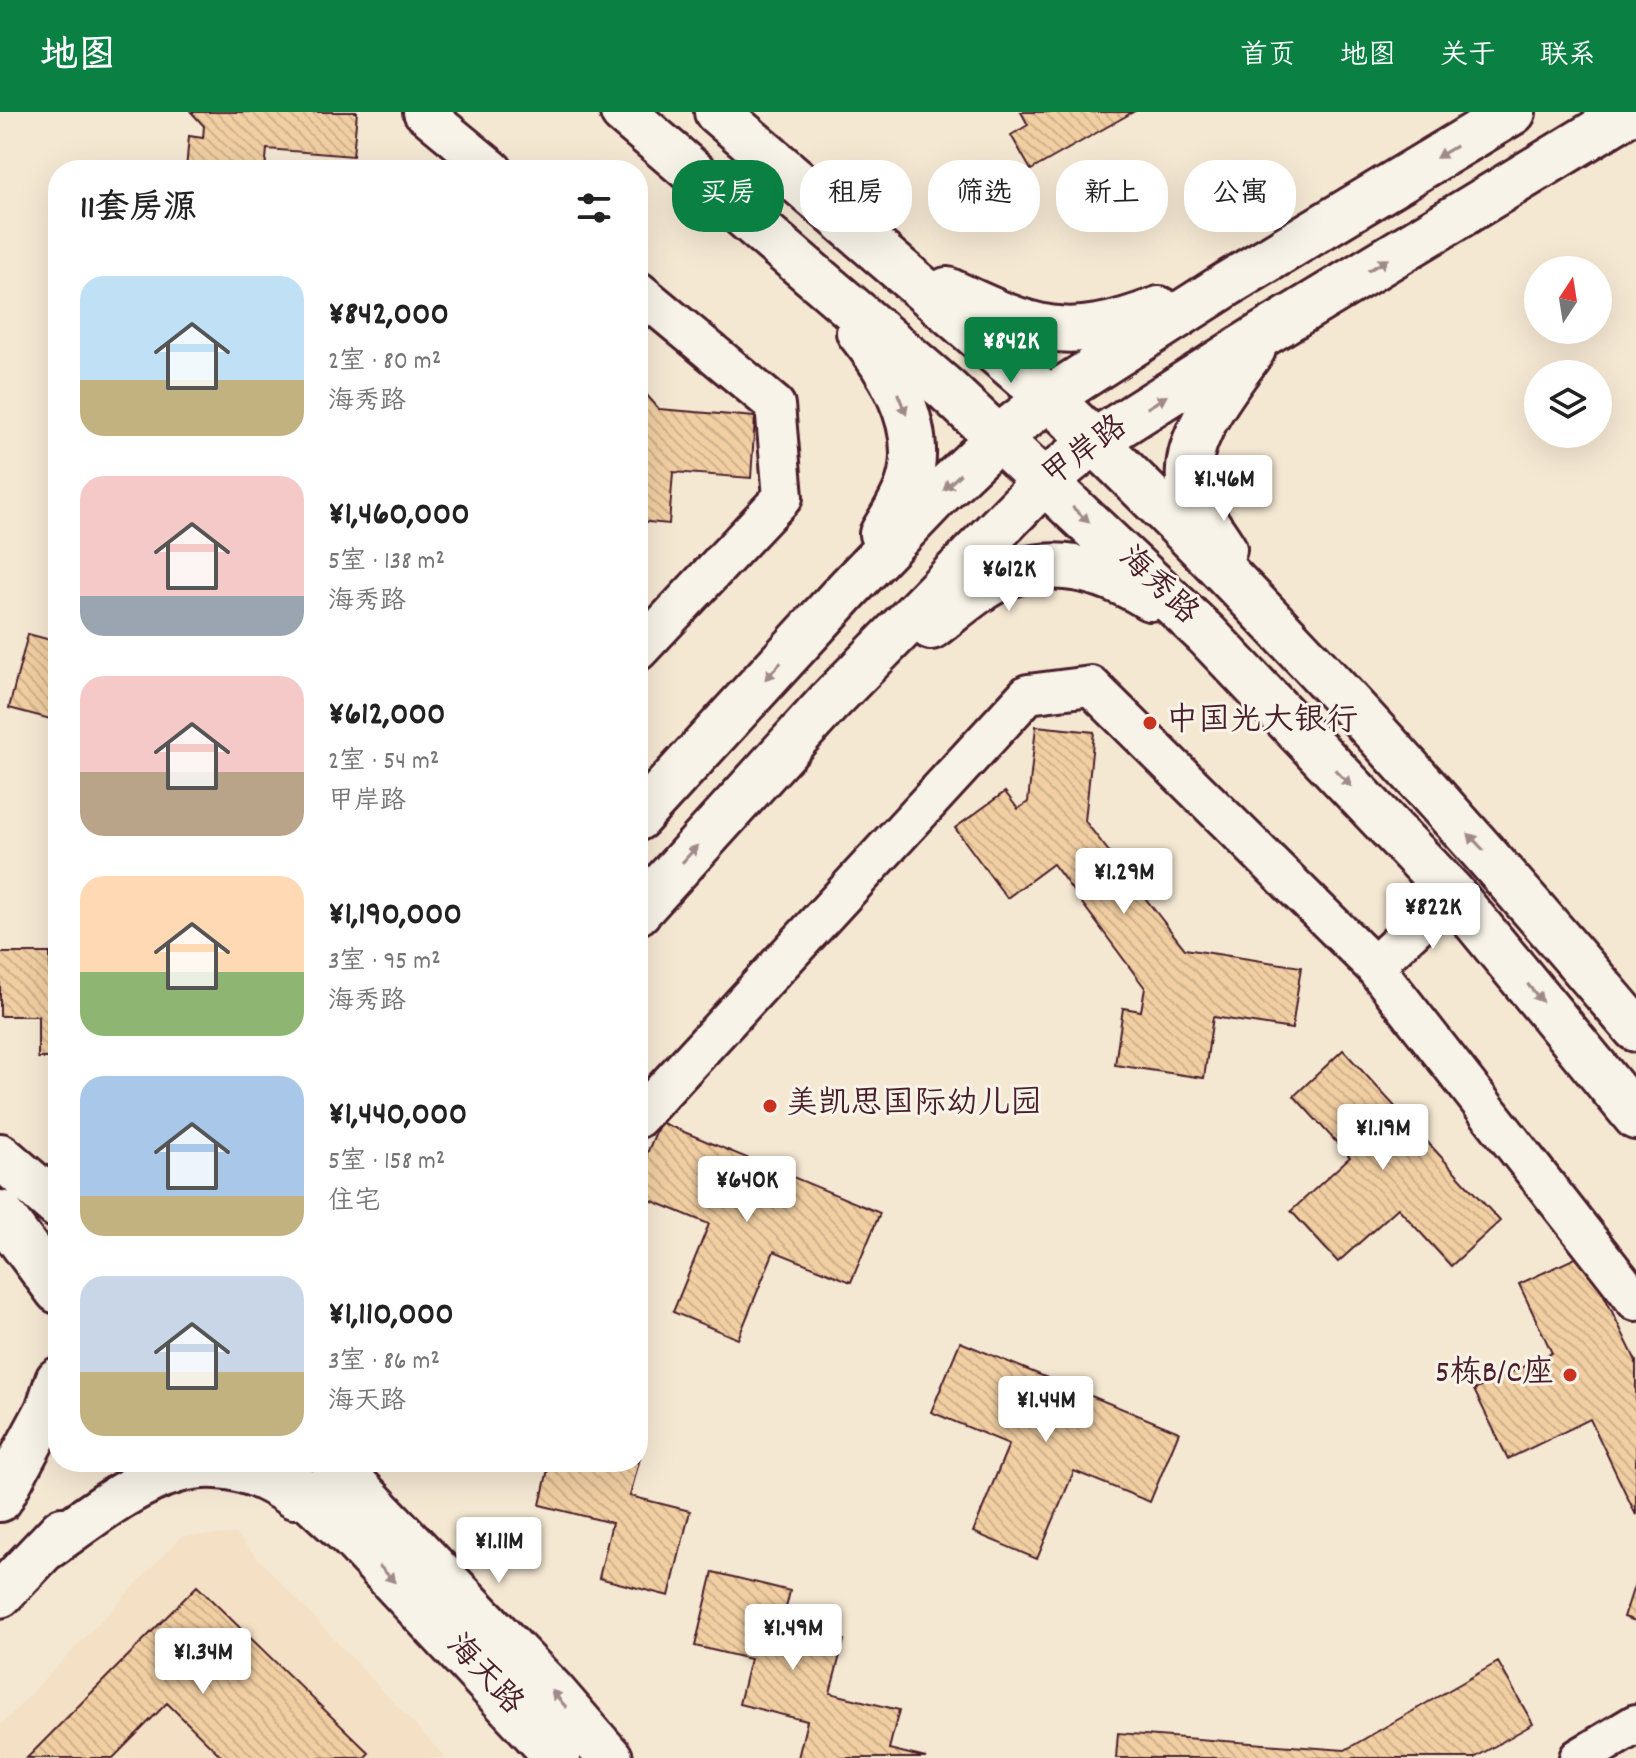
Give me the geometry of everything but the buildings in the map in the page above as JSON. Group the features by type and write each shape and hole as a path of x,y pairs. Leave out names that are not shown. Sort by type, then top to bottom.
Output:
{"main road":[{"name":"海秀路","path":"623,112 947,390 1206,634 1452,893 1636,1117"},
{"name":"海秀路","path":"717,112 1095,441 1275,624 1491,858 1636,1029"},
{"name":"甲岸路","path":"648,807 849,588 998,438 1049,398 1229,283 1513,112"},
{"name":"甲岸路","path":"648,901 829,702 1045,481 1095,441 1262,335 1630,112"},
{"path":"897,266 998,314 1048,330 1075,331 1116,324 1229,283"},
{"path":"811,271 870,345 896,388 912,431 907,486 849,588"},
{"path":"1262,335 1207,416 1189,460 1189,476 1200,513 1275,624"},
{"path":"829,702 976,594 1001,578 1026,569 1050,565 1102,573 1130,586 1206,634"},
{"path":"7,1162 48,1189"},
{"path":"7,1162 48,1197"},
{"path":"0,1213 48,1257"},
{"path":"0,1213 48,1278"},
{"path":"0,1499 48,1410"},
{"path":"0,1505 48,1455"},
{"path":"0,1595 117,1472"},
{"path":"43,1550 135,1486 175,1472"},
{"path":"249,1472 286,1490 353,1538"},
{"name":"海天路","path":"281,1472 353,1538 558,1758"},
{"name":"海天路","path":"345,1472 531,1669 610,1758"}],"street":[{"path":"423,112 481,160"},
{"path":"648,299 775,405 783,497 648,640"},
{"path":"648,1107 1028,694 1091,686 1374,966 1636,1301"},
{"path":"1374,966 1452,893"},
{"path":"1581,1758 1636,1724"}],"shaded area":[{"path":"235,1534 446,1758 0,1758 0,1726 182,1536"}],"place":[{"name":"中国光大银行","path":"1150,723"},
{"name":"美凯思国际幼儿园","path":"770,1106"},
{"name":"5栋B/C座","path":"1570,1375"}]}
